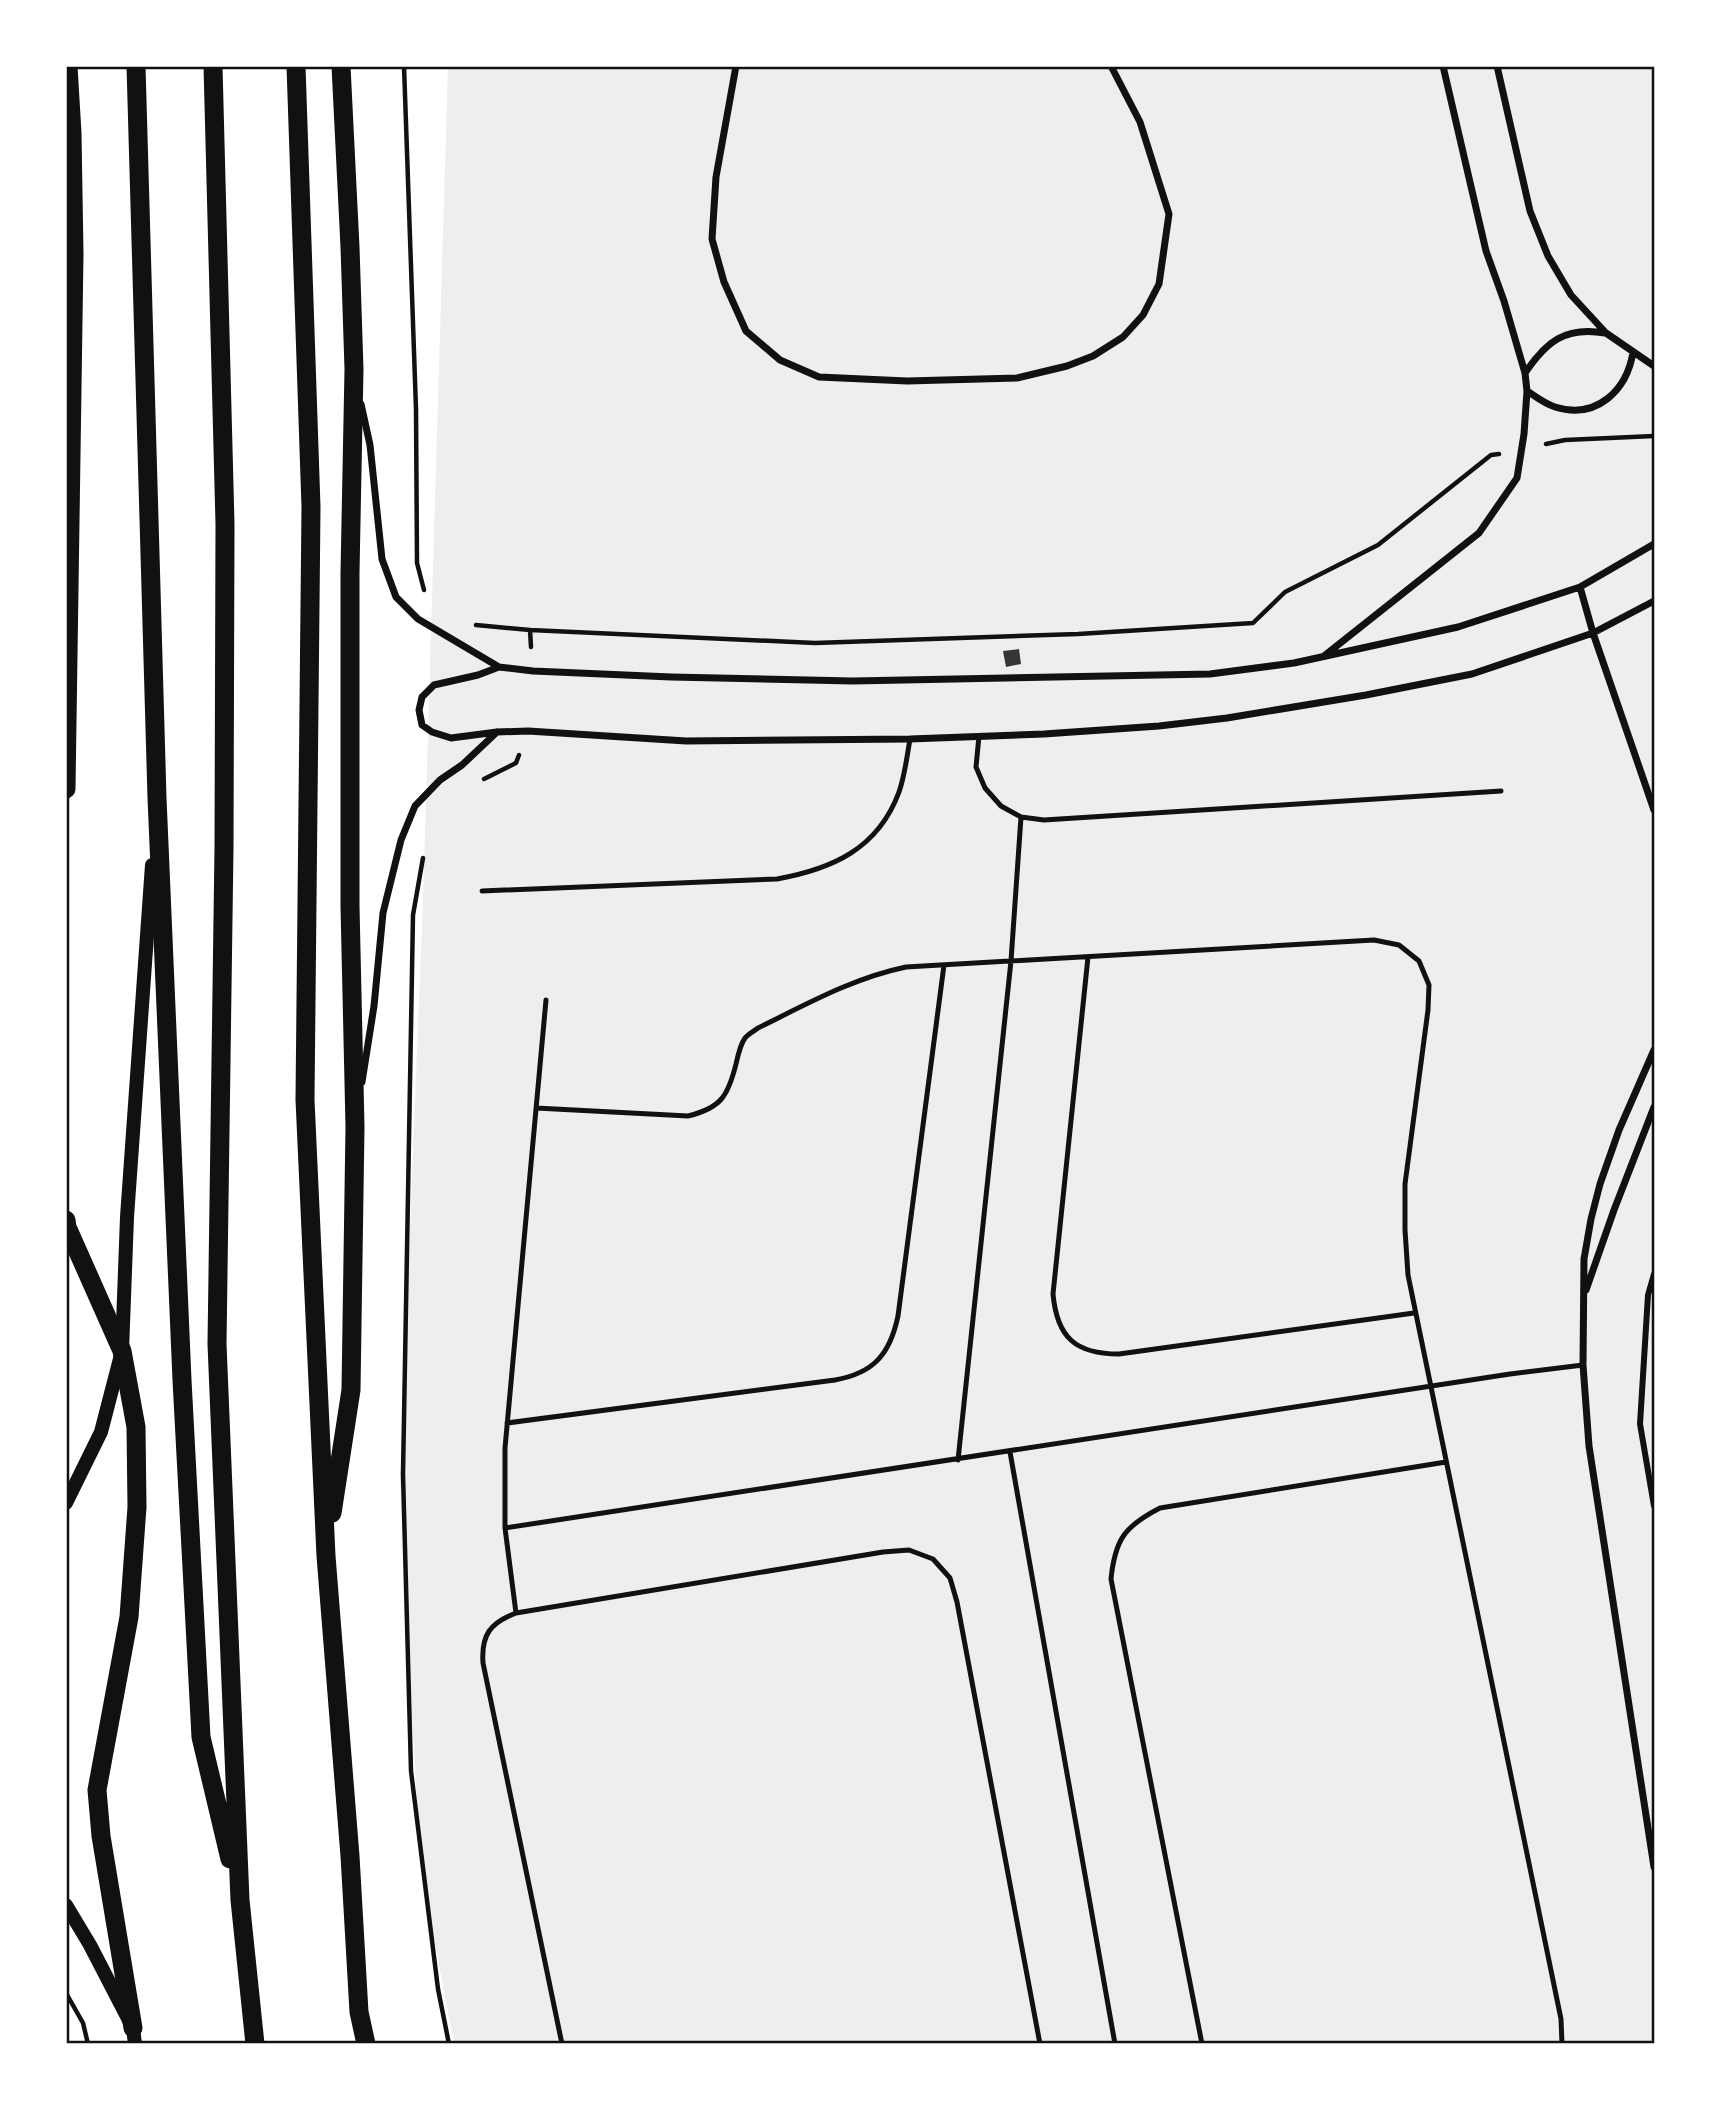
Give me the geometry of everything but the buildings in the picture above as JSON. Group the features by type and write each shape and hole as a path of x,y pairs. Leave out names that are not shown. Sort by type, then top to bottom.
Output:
{"highway":[{"path":"66,789 74,227 68,66"},
{"path":"136,66 157,798 181,1367 201,1737 240,1900"},
{"path":"213,66 225,524 224,848 217,1343 240,1900 254,2043"},
{"path":"296,66 311,507 305,1100 326,1556 350,1857 359,2012 366,2043"},
{"path":"326,1556 351,1390 355,1128 350,906 350,573 354,369 341,66"},
{"path":"66,385 73,364"},
{"path":"66,1220 122,1351 136,1427 137,1507 129,1617 97,1790 101,1836 134,2036"}],"main road":[{"path":"66,1503 101,1432 122,1351 127,1217 157,798"},
{"path":"66,1905 90,1945 134,2036"}],"street":[{"path":"736,66 716,177 712,239 724,282 746,331 780,360 819,377 907,381 1017,378 1068,366 1093,356 1123,337 1143,316 1159,284 1169,214 1140,122 1111,66"},
{"path":"1322,657 1479,533 1517,478 1527,391 1525,373 1486,251 1443,66"},
{"path":"1497,66 1530,211 1548,256 1571,295 1605,333 1654,366"},
{"path":"1525,373 1542,350 1553,341 1565,335 1585,331 1605,333"},
{"path":"1527,391 1553,407 1565,410 1590,408 1612,396 1621,387 1628,376 1633,352"},
{"path":"354,369 370,445 382,559 396,597 418,619 499,667 671,677 853,681 1210,674 1322,657 1458,627 1580,587 1654,544"},
{"path":"1580,587 1593,633 1654,810"},
{"path":"499,667 478,675 434,685 422,697 419,710 422,725 432,732 451,738 528,731 686,741 979,736 1159,726 1354,697 1472,674 1593,633 1654,601"},
{"path":"355,1128 374,1006 383,913 401,840 415,806 440,780 462,765 497,732"},
{"path":"1654,1050 1619,1130 1591,1219 1584,1259 1583,1365 1589,1446 1654,1867"},
{"path":"1585,1294 1654,1107"},
{"path":"1654,1274 1648,1296 1640,1424 1654,1506"}],"lane":[{"path":"979,736 976,767 985,788 1001,806 1021,817 1044,820 1501,791"},
{"path":"482,891 777,879 823,868 845,858 863,845 879,828 898,793 910,738"},
{"path":"958,1460 1011,961 1021,817"},
{"path":"536,1108 688,1116 706,1112 722,1101 731,1084 739,1050 746,1037 758,1028 853,982 879,972 906,967 1374,940 1398,945 1419,961 1429,985 1405,1185 1408,1275 1561,2020 1562,2043"},
{"path":"1088,957 1053,1294 1055,1315 1064,1333 1079,1347 1098,1354 1119,1354 1414,1313"},
{"path":"507,1423 843,1379 865,1371 878,1361 894,1334 898,1316 944,965"},
{"path":"516,1613 505,1528 503,1482 546,1000"},
{"path":"505,1528 1583,1365"},
{"path":"1010,1452 1115,2043"},
{"path":"1202,2043 1111,1579 1114,1556 1123,1535 1139,1518 1160,1508 1446,1462"},
{"path":"562,2043 483,1663 482,1646 488,1631 500,1619 516,1613 883,1552 909,1550 933,1559 950,1578 957,1602 1040,2043"}],"path":[{"path":"404,66 416,409 417,563 428,597"},
{"path":"467,624 530,630 815,643 1078,634 1253,623 1285,592 1378,545 1492,455 1565,440 1654,436"},
{"path":"530,630 533,671"},
{"path":"483,779 516,763 528,731"},
{"path":"425,849 413,915 403,1474 411,1771 438,1989 449,2043"},
{"path":"66,1993 83,2023 88,2043"}],"shaded area":[{"path":"448,67 1654,67 1654,2043 454,2043 420,1866 400,1480 423,900"}]}
